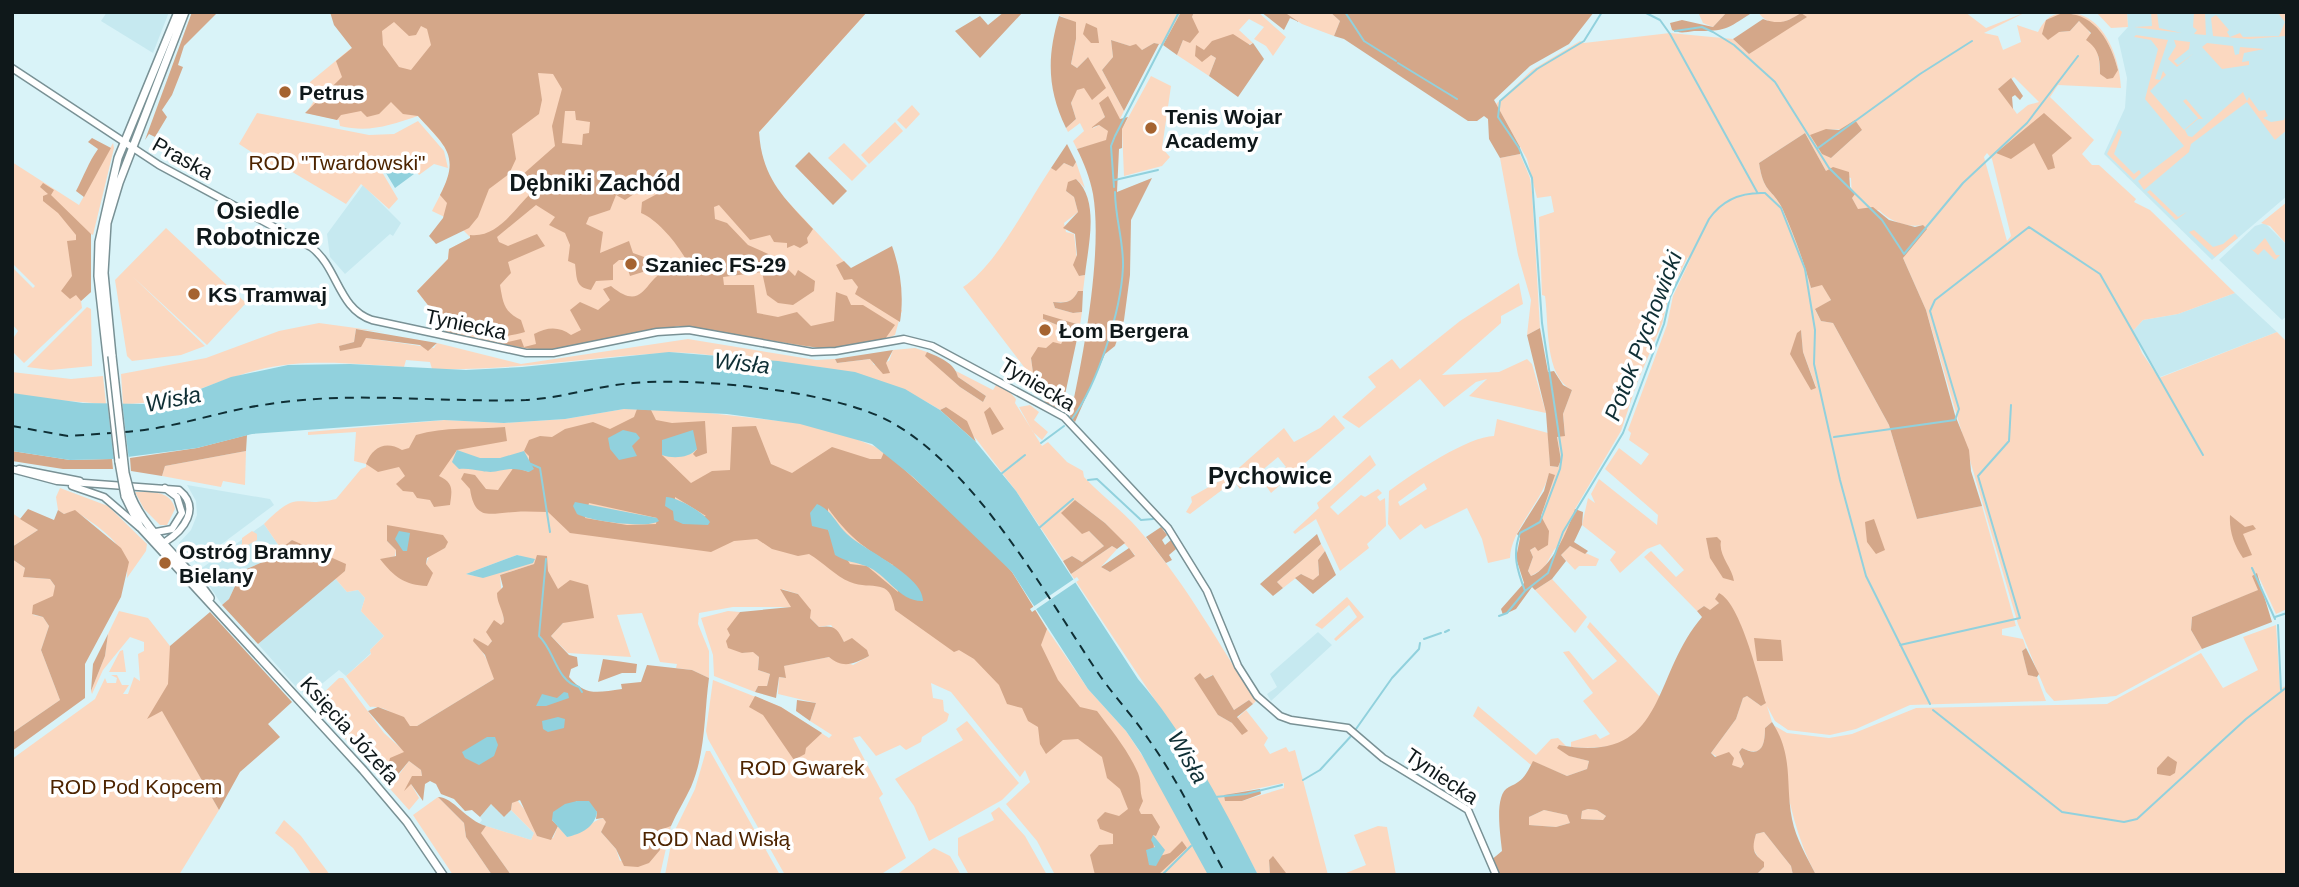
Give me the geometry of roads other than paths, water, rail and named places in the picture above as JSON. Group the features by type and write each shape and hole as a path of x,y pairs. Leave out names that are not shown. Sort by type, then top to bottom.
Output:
{"main road":[{"path":"141,527 128,496 98,276 99,242 106,203 124,144 178,12"},
{"path":"110,356 104,244 112,204 185,12"},
{"name":"Księcia Józefa","path":"128,496 142,516 191,571 222,616"},
{"name":"Księcia Józefa","path":"141,527 395,807 443,875"}],"street":[{"name":"Praska","path":"12,68 124,144 312,247 324,260 356,312"},
{"name":"Tyniecka","path":"356,312 379,322 526,354 553,353 657,332 690,330 821,353 904,339 915,339 932,346 1064,417 1168,528 1207,591 1238,666 1257,696 1271,709 1291,720 1349,728 1383,758 1468,810 1496,875"},
{"name":"Księcia Józefa","path":"13,469 104,497 141,527"},
{"name":"Księcia Józefa","path":"13,469 85,483"},
{"name":"Księcia Józefa","path":"57,481 165,488"},
{"path":"156,532 172,529 182,513 177,497 165,488"},
{"path":"165,488 182,493 190,508 184,525 165,542"}],"water":[{"path":"406,163 414,174 395,188 386,173"},
{"name":"Wisła","path":"669,352 778,361 855,372 905,389 940,410 976,442 1016,491 1138,679 1189,748 1258,875 1208,875 1141,753 1126,731 1088,689 1012,572 913,477 872,444 800,424 727,414 624,409 565,419 504,423 444,420 252,434 197,448 112,459 70,460 12,451 12,393 83,403 144,404 170,401 231,377 288,365 350,364 466,370"},
{"path":"623,430 636,433 640,438 632,446 637,456 619,460 610,449 608,438"},
{"path":"693,430 697,449 694,452 681,457 662,455 662,440"},
{"path":"457,450 480,458 500,458 524,451 534,469 529,472 514,469 488,472 459,469 452,462"},
{"path":"666,497 677,499 710,522 708,525 683,524 674,520 673,511 665,506"},
{"path":"575,502 657,518 659,521 631,524 584,517 577,514 573,506"},
{"path":"817,504 830,513 855,541 892,564 914,582 923,601 907,597 866,566 835,555 828,530 812,526 810,513"},
{"path":"399,531 410,533 407,551 403,551 395,539"},
{"path":"517,555 535,559 533,563 483,578 466,574"},
{"path":"564,692 568,693 569,698 546,706 536,706 542,694 557,698"},
{"path":"558,717 565,719 564,728 548,732 543,729 542,721"},
{"path":"487,737 495,737 498,745 494,756 479,765 465,758 462,752"},
{"path":"589,801 597,812 596,817 586,829 567,837 552,820 553,812 565,804"},
{"path":"1153,835 1165,850 1156,866 1149,865 1146,850 1155,847 1151,840"}],"waterway":[{"path":"1114,187 1111,146 1179,12"},
{"path":"1345,12 1364,41 1396,61"},
{"path":"1525,591 1516,562 1520,533 1540,522 1560,469 1562,455 1542,323 1532,178 1519,148 1498,117 1500,101 1537,69 1584,41 1602,12"},
{"path":"1644,12 1660,20 1670,34 1757,192"},
{"path":"1675,31 1702,27 1713,32 1734,45 1775,82 1829,168 1882,220 1904,254 1963,183 2027,123 2078,56"},
{"path":"1818,148 1920,74 1972,41"},
{"path":"1398,63 1457,99"},
{"path":"1115,180 1158,170"},
{"path":"1072,419 1099,367 1118,304 1123,258 1115,192"},
{"name":"Potok Pychowicki","path":"1499,616 1507,613 1525,591 1548,573 1563,532 1623,433 1664,324 1670,297 1709,219 1733,198 1765,193 1781,208 1805,269 1815,330 1814,364 1840,480 1866,576 1930,704"},
{"path":"1834,437 1955,420 1959,409 1930,311 1935,300 2029,227 2100,274 2203,455"},
{"path":"1900,645 2020,618 1978,476 2009,441 2011,405"},
{"path":"1041,443 1064,426"},
{"path":"1001,474 1025,455"},
{"path":"531,464 540,468 550,532"},
{"path":"1088,480 1097,479 1141,520 1153,519"},
{"path":"1039,528 1073,499"},
{"path":"546,559 539,636 565,679 579,687 582,692"},
{"path":"2252,568 2275,619"},
{"path":"2275,617 2287,613"},
{"path":"2278,625 2281,690"},
{"name":"Potok Pychowicki","path":"1445,632 1449,630"},
{"name":"Potok Pychowicki","path":"1424,639 1441,633"},
{"name":"Potok Pychowicki","path":"1356,729 1392,678 1419,649 1420,643"},
{"name":"Potok Pychowicki","path":"1933,710 2062,812 2124,822 2137,819 2246,719 2287,687"},
{"name":"Potok Pychowicki","path":"1303,780 1320,770 1352,735"},
{"name":"Potok Pychowicki","path":"1215,797 1246,794 1282,785"},
{"path":"1162,875 1191,846"}],"place":[{"name":"Petrus","path":"285,92"},
{"name":"Tenis Wojar Academy","path":"1151,128"},
{"name":"Szaniec FS-29","path":"631,264"},
{"name":"KS Tramwaj","path":"194,294"},
{"name":"Łom Bergera","path":"1045,330"},
{"name":"Ostróg Bramny Bielany","path":"165,563"}],"district":[{"name":"Dębniki Zachód","path":"595,183"},
{"name":"Osiedle Robotnicze","path":"258,224"},
{"name":"Pychowice","path":"1270,475"}],"park label":[{"name":"ROD \"Twardowski\"","path":"337,162"},
{"name":"ROD Gwarek","path":"802,767"},
{"name":"ROD Pod Kopcem","path":"136,786"},
{"name":"ROD Nad Wisłą","path":"716,838"}]}
